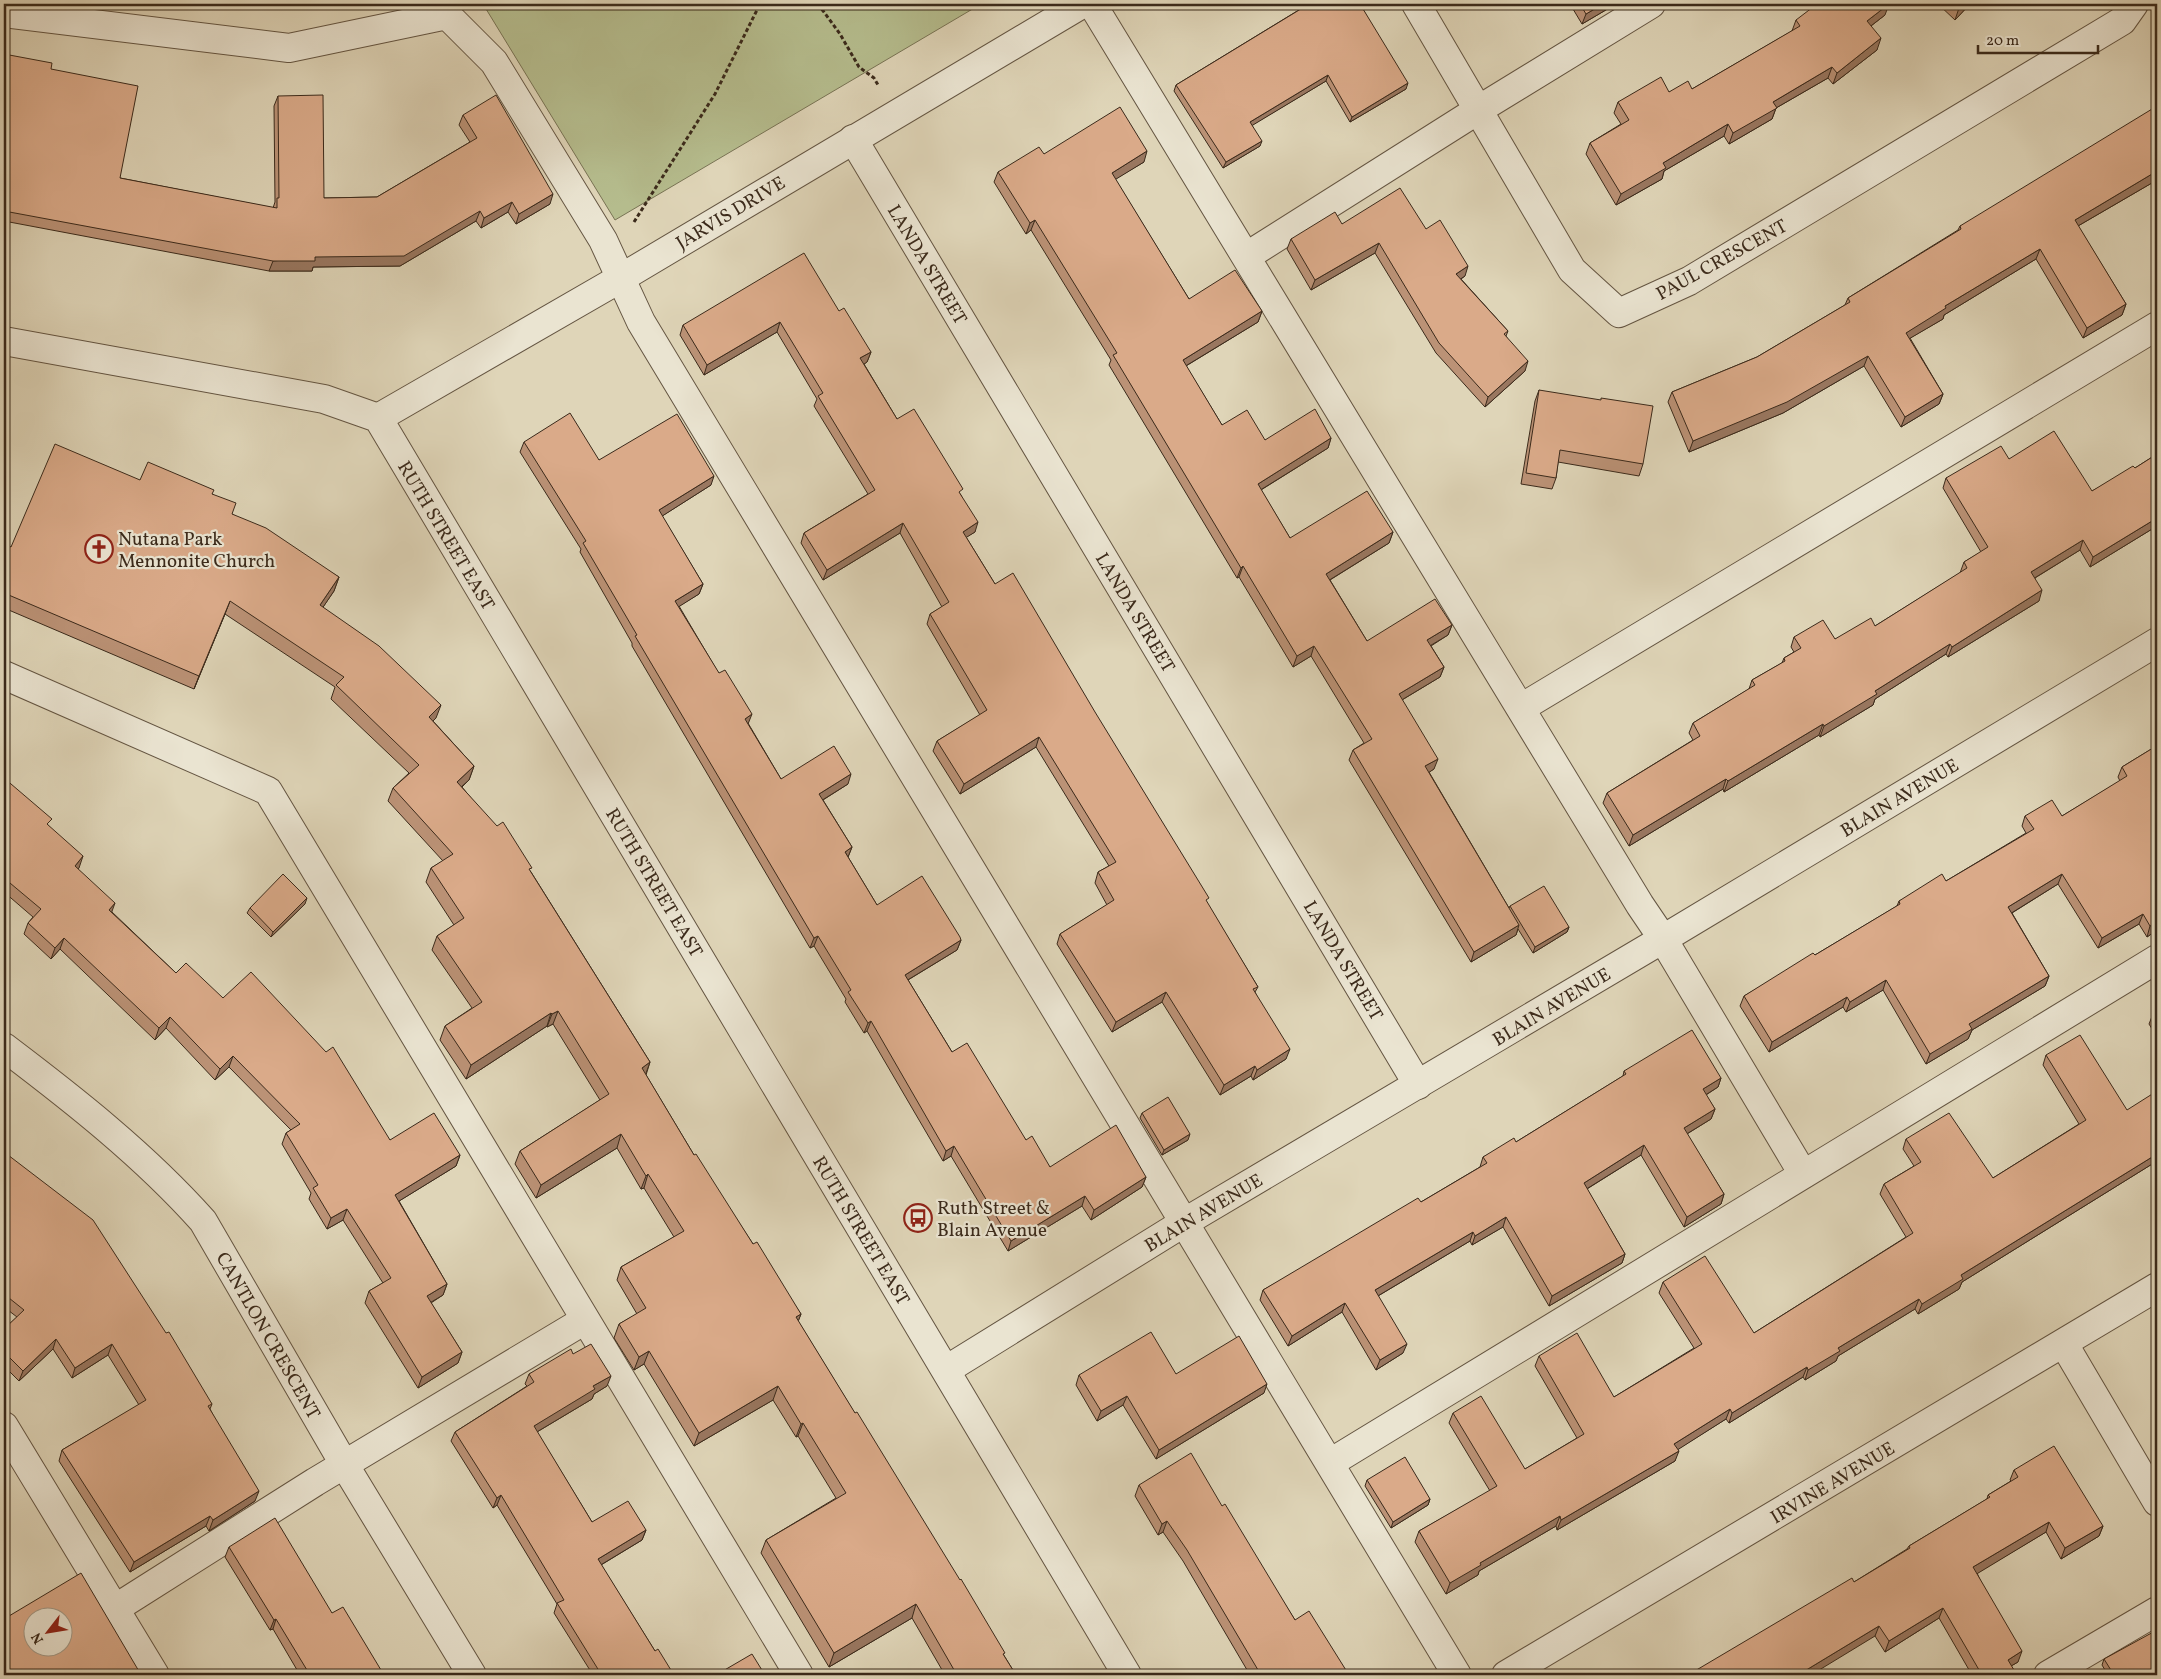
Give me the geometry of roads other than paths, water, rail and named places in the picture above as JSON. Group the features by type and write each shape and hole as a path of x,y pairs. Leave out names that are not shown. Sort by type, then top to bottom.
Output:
{"street":[{"name":"JARVIS DRIVE","path":"378,418 621,278 1082,4"},
{"path":"1092,4 1640,905 1663,939 1803,1174"},
{"name":"PAUL CRESCENT","path":"1416,4 1572,270 1619,313 1689,281 1723,261 2122,21 2134,4"},
{"path":"1247,256 1478,110 1651,4"},
{"path":"4,13 289,48 444,9 494,62 603,240 641,322 1458,1675"},
{"name":"LANDA STREET","path":"853,139 1418,1085"},
{"path":"1521,708 2157,326"},
{"path":"4,341 324,399 378,418"},
{"name":"RUTH STREET EAST","path":"378,418 1127,1675"},
{"name":"BLAIN AVENUE","path":"946,1370 1184,1222 1663,939 2157,642"},
{"path":"4,675 268,790 799,1675"},
{"path":"1330,1463 2157,959"},
{"name":"CANTLON CRESCENT","path":"4,1048 70,1098 172,1187 203,1221 344,1464 472,1675"},
{"name":"IRVINE AVENUE","path":"1506,1675 2157,1287"},
{"path":"116,1608 344,1464 585,1320"},
{"path":"2064,1344 2157,1502"},
{"path":"4,1426 155,1675"},
{"path":"2048,1675 2157,1611"}],"place":[{"name":"Nutana Park Mennonite Church","path":"99,549"},
{"name":"Ruth Street & Blain Avenue","path":"918,1218"}]}
